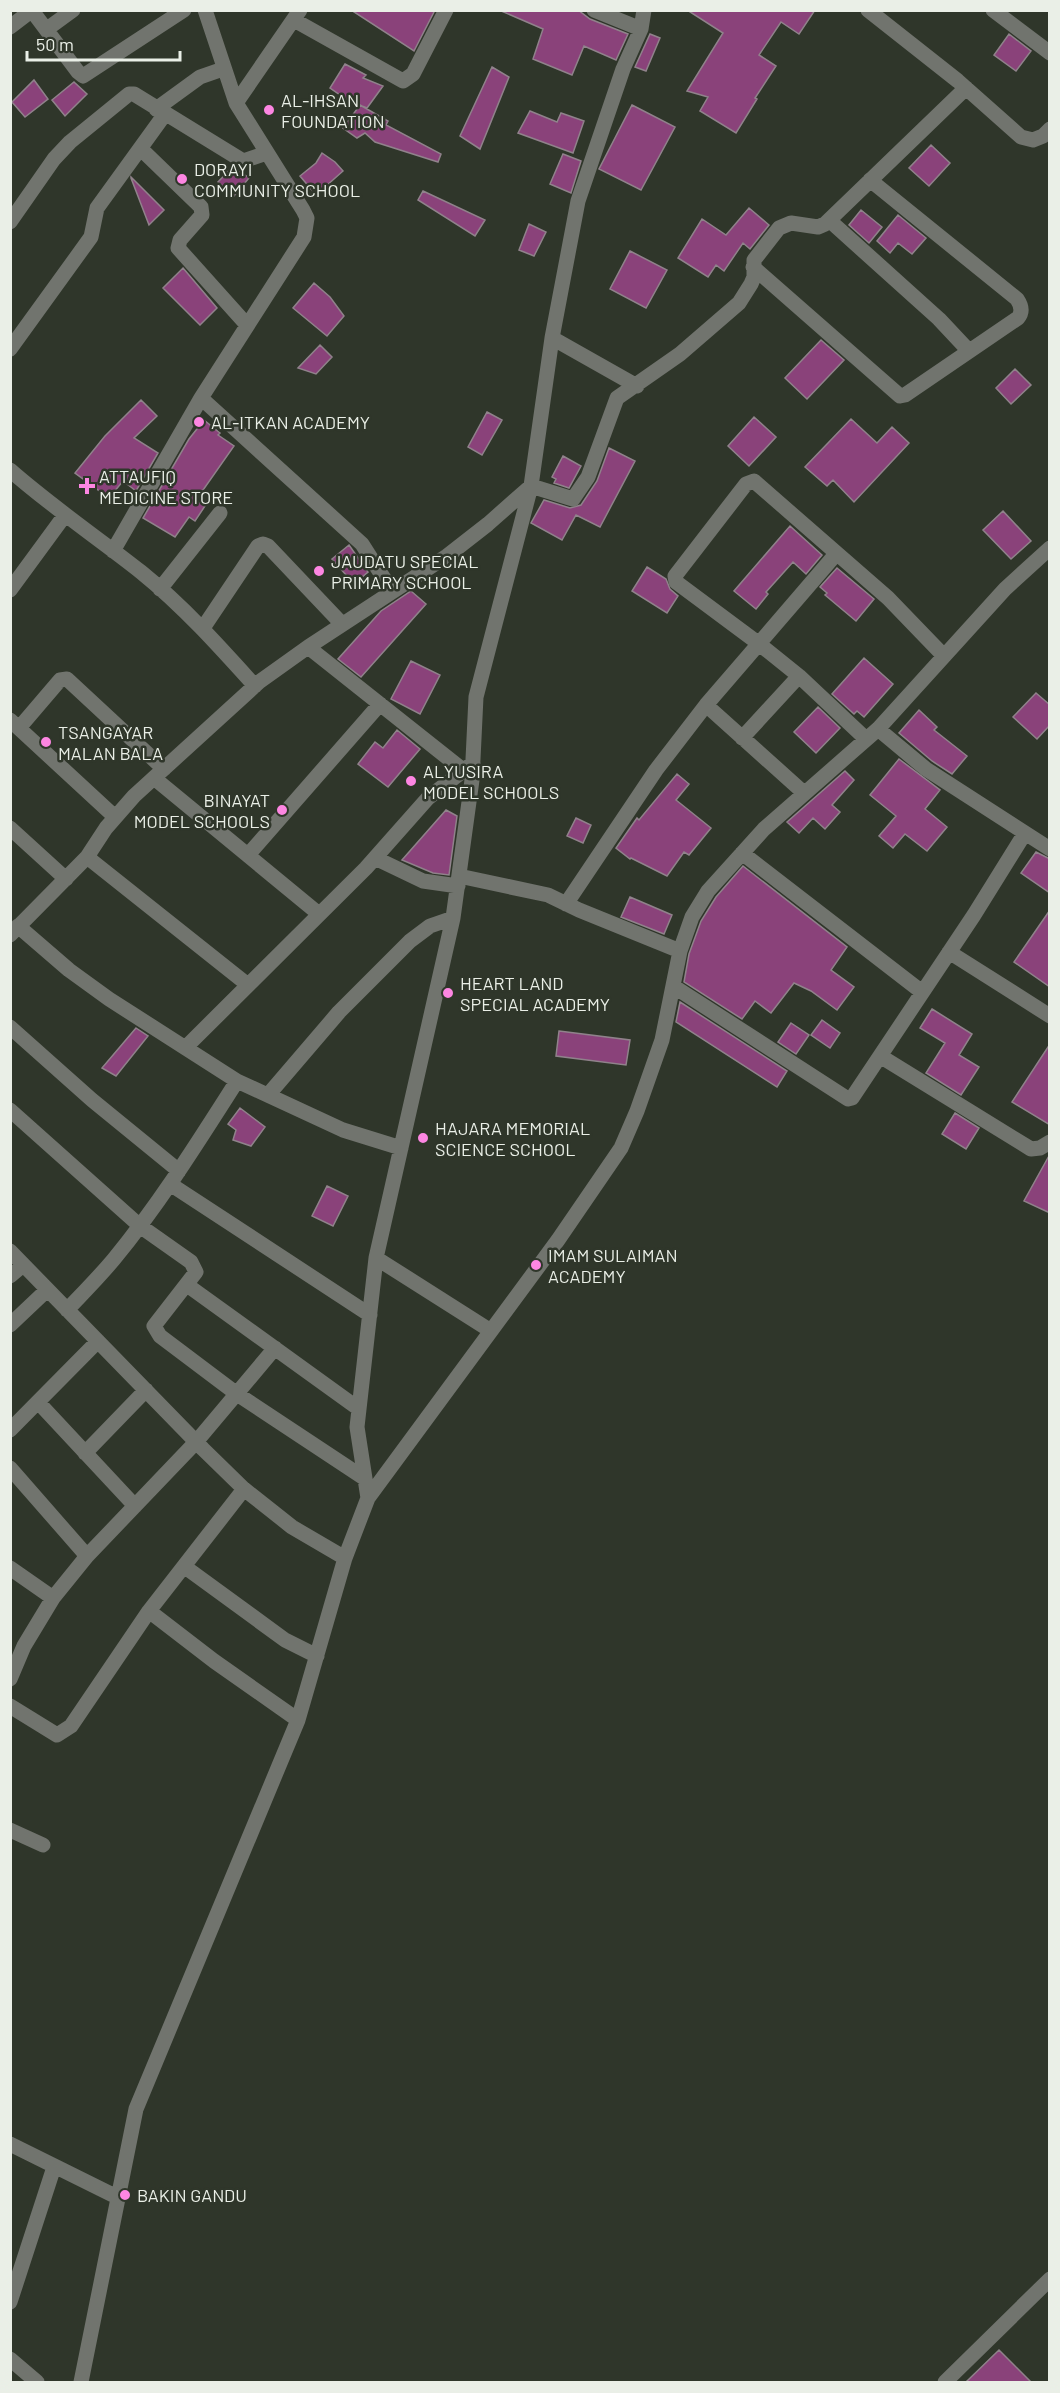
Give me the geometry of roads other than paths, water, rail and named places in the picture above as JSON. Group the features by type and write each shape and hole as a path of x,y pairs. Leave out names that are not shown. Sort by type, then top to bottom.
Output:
{"street":[{"path":"47,29 73,10"},
{"path":"10,27 31,12 35,14 83,76 184,10"},
{"path":"113,551 201,398 304,237 307,218 236,103 206,10"},
{"path":"236,103 297,15 403,81 413,74 446,10"},
{"path":"594,10 641,28"},
{"path":"368,1498 357,1427 376,1258 453,918 476,697 531,486 552,338 578,201 623,69 641,28 644,10"},
{"path":"868,10 966,88 1022,137 1033,140 1050,129"},
{"path":"993,10 1050,53"},
{"path":"10,349 91,237 96,223 97,208 141,149 160,111 200,77 224,69"},
{"path":"531,486 573,499 588,477 617,398 680,354 739,303 752,284 754,260 779,228 786,224 819,227 829,220 966,88"},
{"path":"10,222 54,159 70,142 129,94 134,94 243,161 267,153"},
{"path":"141,149 201,207 202,215 180,240 178,248 247,325"},
{"path":"753,267 900,396 905,395 1021,315 1020,303 870,180"},
{"path":"829,220 939,319 969,351"},
{"path":"552,338 637,386"},
{"path":"201,398 362,544 392,591"},
{"path":"12,476 160,589 203,628 255,686"},
{"path":"866,739 799,676 674,579 746,484 754,482 888,598 943,655"},
{"path":"402,1148 343,1130 237,1081 109,999 14,931 87,857 115,818 159,773 255,686 308,647 447,556 531,486"},
{"path":"160,589 220,513"},
{"path":"10,590 65,515"},
{"path":"203,628 258,546 263,544 268,546 342,624"},
{"path":"81,2382 136,2109 298,1720 345,1558 368,1498 558,1240 621,1148 637,1111 662,1040 680,951 692,917 708,891 764,830 878,729 943,655 1028,565 1050,548"},
{"path":"566,904 656,770 706,705 836,554"},
{"path":"308,647 380,704 468,766"},
{"path":"742,738 799,676"},
{"path":"115,818 15,724 60,680 67,679 159,773 248,855 319,914"},
{"path":"248,855 380,704"},
{"path":"706,705 804,793"},
{"path":"878,729 926,769 1050,849"},
{"path":"186,1047 375,858 428,798 468,766"},
{"path":"10,828 66,879"},
{"path":"673,986 848,1099 855,1095 1025,833"},
{"path":"742,854 922,992"},
{"path":"87,857 248,985"},
{"path":"375,858 423,881 458,881 536,891 680,951"},
{"path":"268,1095 339,1012 410,941 430,926 453,918"},
{"path":"949,952 1050,1016"},
{"path":"10,1027 92,1100 179,1171"},
{"path":"880,1056 1032,1149 1040,1148 1050,1142"},
{"path":"67,1310 113,1261 140,1226 179,1171 237,1081"},
{"path":"10,1110 140,1226 191,1262 196,1272 154,1326 160,1336 237,1394 364,1478"},
{"path":"170,1184 370,1315"},
{"path":"10,1251 244,1489 292,1527 345,1558"},
{"path":"376,1258 491,1331"},
{"path":"10,1276 23,1265"},
{"path":"187,1285 359,1409"},
{"path":"10,1325 47,1290"},
{"path":"10,1430 98,1341"},
{"path":"10,1679 24,1646 53,1598 87,1556 196,1442 274,1348"},
{"path":"85,1453 146,1390"},
{"path":"38,1402 135,1506"},
{"path":"10,1468 87,1556"},
{"path":"10,1706 57,1735 65,1732 149,1611 244,1489"},
{"path":"185,1567 246,1614 285,1640 317,1656"},
{"path":"10,1568 53,1598"},
{"path":"149,1611 214,1661 298,1720"},
{"path":"10,1830 43,1845"},
{"path":"10,2144 119,2198"},
{"path":"10,2302 54,2167"},
{"path":"945,2382 1050,2279"},
{"path":"11,2360 37,2382"}],"place":[{"name":"AL-IHSAN FOUNDATION","path":"269,110"},
{"name":"DORAYI COMMUNITY SCHOOL","path":"182,179"},
{"name":"AL-ITKAN ACADEMY","path":"199,422"},
{"name":"ATTAUFIQ MEDICINE STORE","path":"87,486"},
{"name":"JAUDATU SPECIAL PRIMARY SCHOOL","path":"319,571"},
{"name":"TSANGAYAR MALAN BALA","path":"46,742"},
{"name":"ALYUSIRA MODEL SCHOOLS","path":"411,781"},
{"name":"BINAYAT MODEL SCHOOLS","path":"282,810"},
{"name":"HEART LAND SPECIAL ACADEMY","path":"448,993"},
{"name":"HAJARA MEMORIAL SCIENCE SCHOOL","path":"423,1138"},
{"name":"IMAM SULAIMAN ACADEMY","path":"536,1265"},
{"name":"BAKIN GANDU","path":"125,2195"}]}
